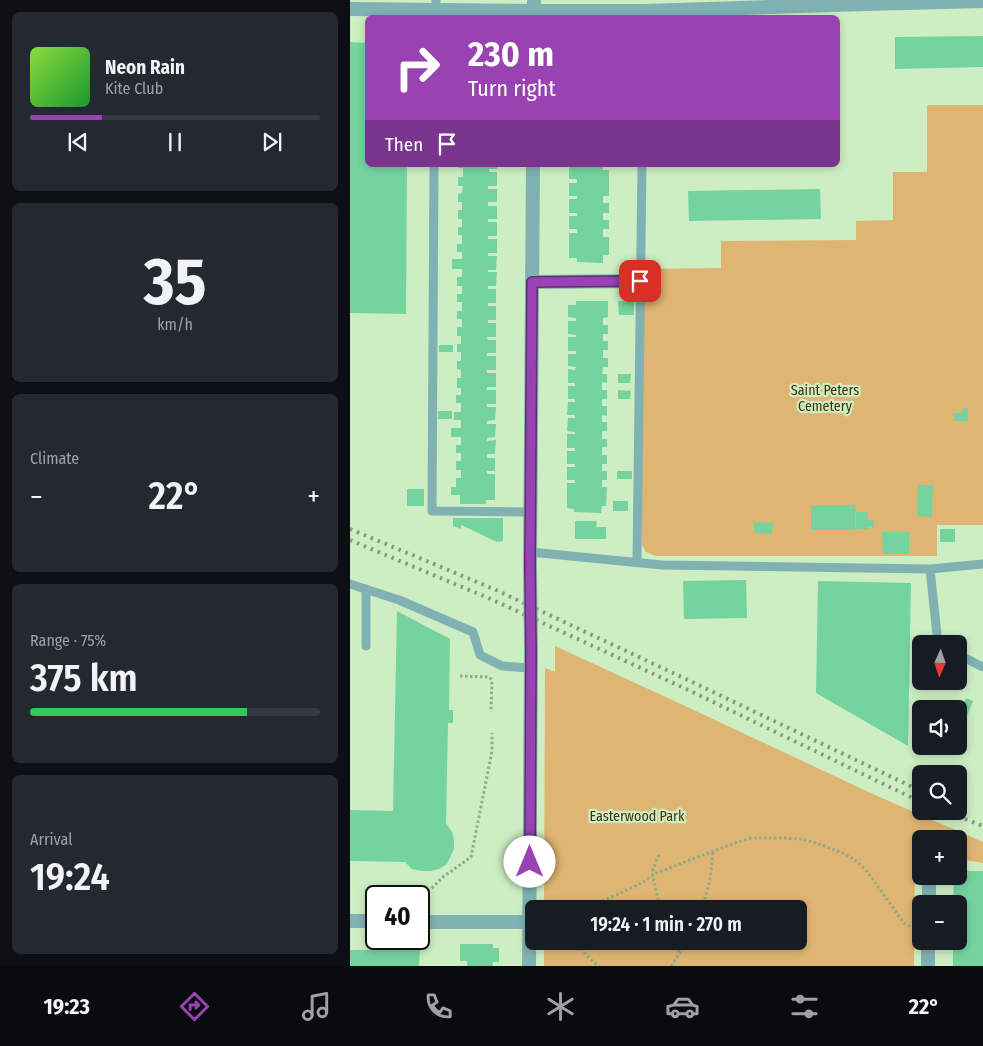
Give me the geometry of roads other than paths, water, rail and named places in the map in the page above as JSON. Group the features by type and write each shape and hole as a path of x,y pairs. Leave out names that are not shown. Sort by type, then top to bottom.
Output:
{"street":[{"path":"350,9 643,9 763,4 983,1"},
{"path":"529,900 533,167"},
{"path":"532,282 640,281"},
{"path":"350,921 365,921"},
{"path":"430,922 525,922"},
{"path":"529,950 529,966"},
{"path":"928,950 928,966"}],"lane":[{"path":"434,167 432,510 530,512"},
{"path":"637,562 642,167"},
{"path":"530,558 637,562 662,565 930,569 983,564"},
{"path":"930,569 937,635"},
{"path":"350,584 400,600 472,632 480,655 502,666 531,668"},
{"path":"366,589 366,646"},
{"path":"968,660 983,667"}],"railway":[{"path":"350,529 496,590 912,787"},
{"path":"350,540 493,600 684,688 912,798"},
{"path":"967,820 983,826"}],"park label":[{"name":"Saint Peters Cemetery","path":"825,398"},
{"name":"Easterwood Park","path":"637,816"}]}
